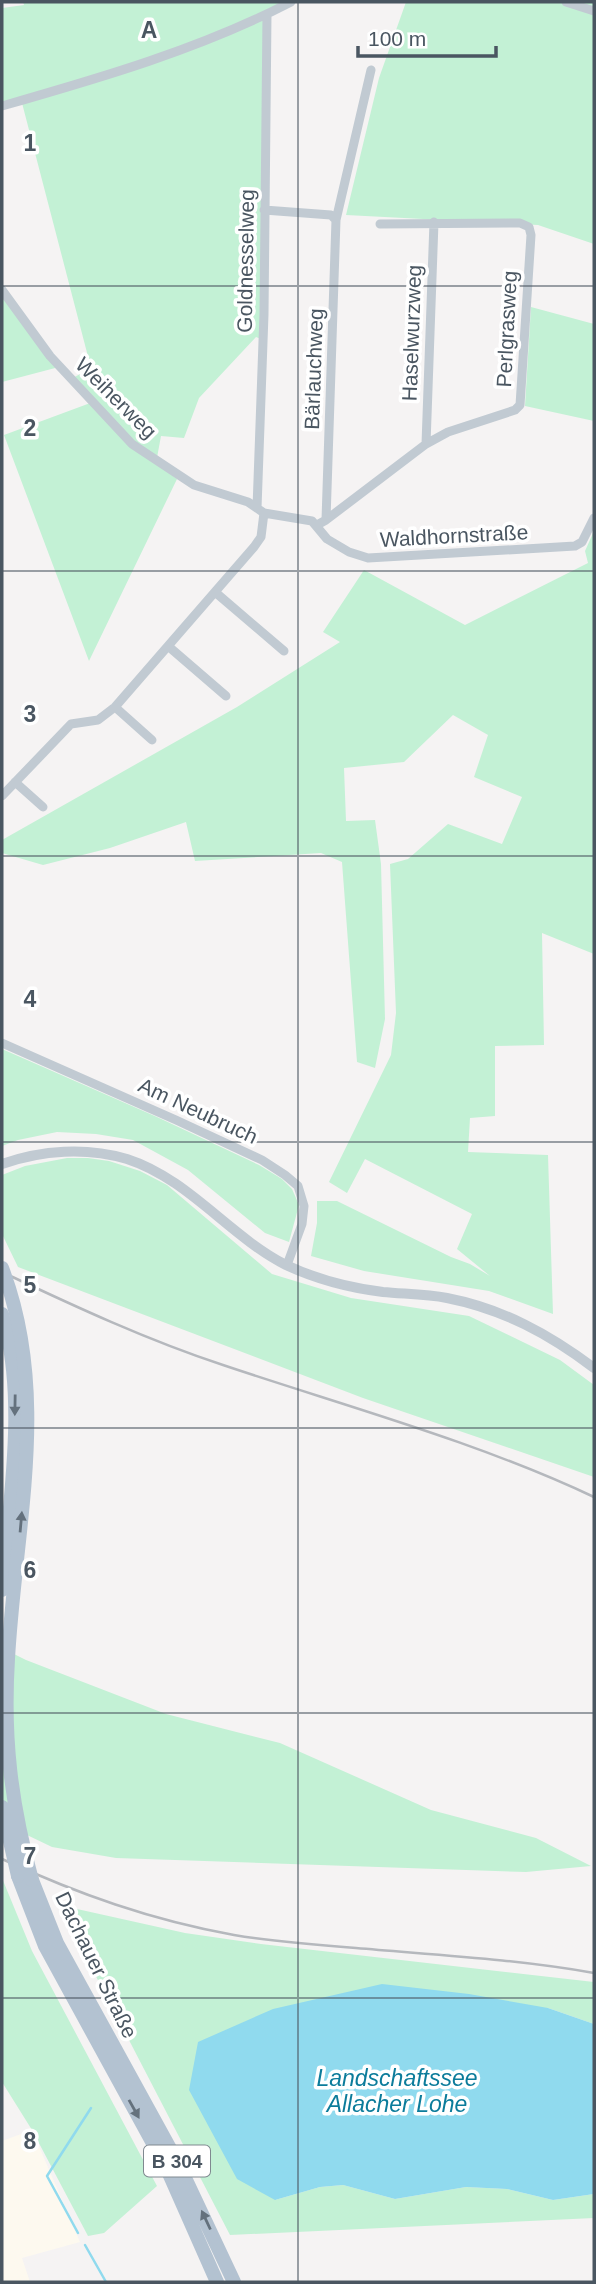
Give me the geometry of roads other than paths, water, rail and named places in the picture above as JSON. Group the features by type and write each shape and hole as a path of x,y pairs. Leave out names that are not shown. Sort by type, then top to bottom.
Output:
{"main road":[{"name":"Dachauer Straße","path":"2,1268 21,1333 27,1377 27,1438 8,1657 6,1716 11,1793 25,1878"},
{"path":"2,1314 9,1335 15,1391 14,1446 2,1590"},
{"name":"Dachauer Straße","path":"2,1807 45,1946 178,2163 234,2282"},
{"name":"Dachauer Straße","path":"103,2042 167,2169 217,2282"}],"street":[{"path":"2,106 173,52 291,2"},
{"path":"566,2 594,11"},
{"name":"Goldnesselweg","path":"115,706 261,537 267,14"},
{"name":"Bärlauchweg","path":"318,522 336,220 371,70"},
{"path":"264,210 331,215 336,220"},
{"path":"380,224 434,222"},
{"name":"Perlgrasweg","path":"318,522 426,444 448,432 515,410 520,405 531,235 529,227 520,223 434,222"},
{"name":"Haselwurzweg","path":"426,444 434,222"},
{"name":"Weiherweg","path":"2,290 50,356 132,444 194,485 248,502 260,511 318,522"},
{"name":"Waldhornstraße","path":"318,522 327,539 349,552 368,558 575,547 586,536 594,518"},
{"path":"215,592 284,651"},
{"path":"168,646 226,696"},
{"path":"2,796 71,724 98,720 115,706 152,740"},
{"path":"15,782 43,807"},
{"name":"Am Neubruch","path":"2,1043 262,1160 285,1175 298,1186 304,1206 302,1224 287,1265"},
{"path":"2,1164 39,1153 64,1151 89,1152 128,1160 156,1171 239,1236 287,1265 323,1279 360,1288 444,1297 494,1310 535,1328 594,1368"}],"water":[{"name":"Landschaftssee Allacher Lohe","path":"382,1984 469,1994 548,2008 594,2024 594,2194 553,2200 507,2189 466,2187 395,2199 343,2185 320,2187 275,2200 237,2179 189,2090 198,2042 273,2009"}],"waterway":[{"path":"78,2233 47,2176 91,2108"},
{"path":"85,2245 106,2282"}],"railway":[{"path":"2,1272 167,1345 457,1442 594,1497"},
{"path":"2,1859 59,1884 144,1914 234,1935 295,1943 505,1961 594,1973"}]}
